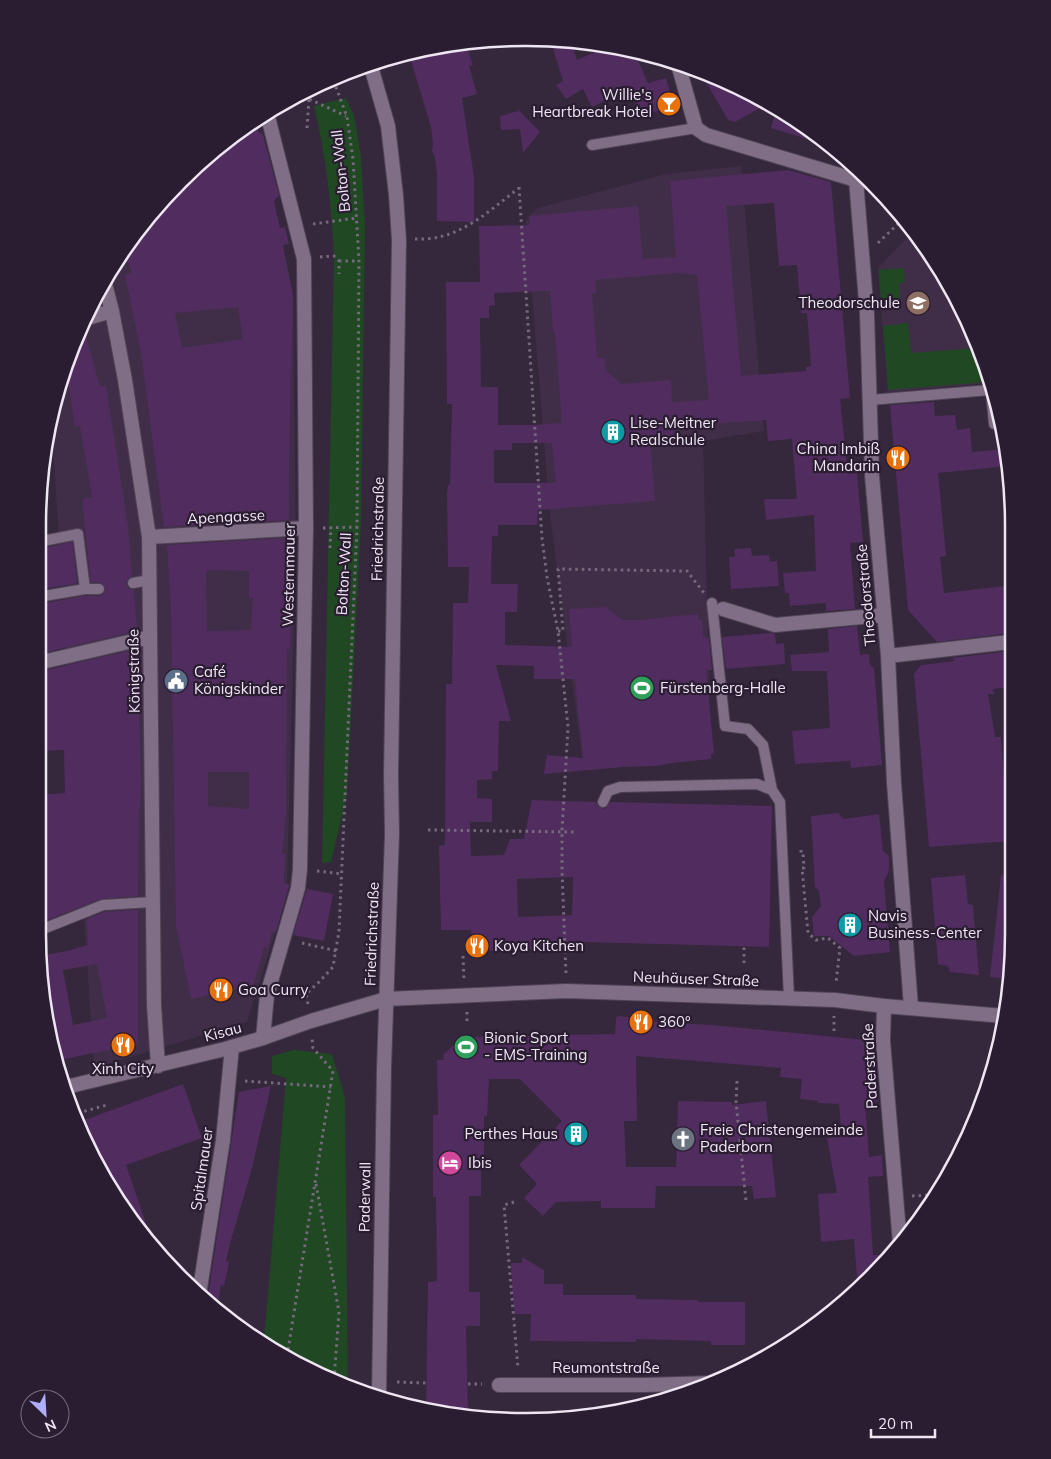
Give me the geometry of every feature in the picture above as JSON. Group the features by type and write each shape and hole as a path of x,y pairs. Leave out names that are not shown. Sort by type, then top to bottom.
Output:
{"street":[{"name":"Friedrichstraße","path":"372,72 388,126 399,240 391,776 392,834 386,999"},
{"path":"680,72 696,128 706,135 855,179"},
{"name":"Westernmauer","path":"264,1038 267,995 298,888 300,869 306,528 304,259 270,120"},
{"name":"Theodorstraße","path":"863,186 862,259 870,400 872,476 888,656 894,783 911,1008"},
{"name":"Königstraße","path":"107,292 125,380 148,537 152,902 154,1005 158,1066"},
{"path":"95,316 112,311"},
{"name":"Apengasse","path":"148,537 306,528"},
{"path":"718,606 775,625 884,615"},
{"path":"46,661 150,637"},
{"path":"888,656 1005,643"},
{"name":"Neuhäuser Straße","path":"386,999 566,991 835,1000 998,1015"},
{"name":"Kisau","path":"71,1086 232,1047 264,1038 311,1020 386,999"},
{"name":"Paderwall","path":"379,1388 386,999"},
{"name":"Paderstraße","path":"884,1006 883,1041 899,1233"},
{"name":"Spitalmauer","path":"201,1285 223,1140 232,1047"},
{"name":"Reumontstraße","path":"499,1385 689,1384"}],"lane":[{"path":"592,145 696,128"},
{"path":"870,400 985,391"},
{"path":"46,540 78,534 85,589"},
{"path":"133,583 149,580"},
{"path":"46,596 85,589 99,589"},
{"path":"718,606 725,726 748,728 763,745 772,790 780,802 789,998"},
{"path":"603,802 608,792 620,787 757,784 772,790"},
{"path":"780,802 791,801"},
{"path":"46,928 103,905 152,902"}],"path":[{"name":"Bolton-Wall","path":"311,1020 306,994 333,967 337,951 357,526 359,261 357,218 353,159 347,117 336,86"},
{"name":"Bolton-Wall","path":"310,98 347,117"},
{"path":"307,128 309,99"},
{"path":"399,240 438,238 461,230 486,214 519,187 542,538 547,577 558,631 568,727 562,831 566,991"},
{"path":"331,222 357,218"},
{"path":"862,259 898,224"},
{"path":"334,256 339,261 359,261"},
{"path":"339,261 339,274"},
{"path":"306,528 357,526"},
{"path":"330,548 331,527"},
{"path":"558,631 563,631 558,569 687,571 718,606"},
{"path":"428,830 574,832"},
{"path":"801,850 801,853 803,853 804,868 802,868 808,934 816,940 828,938 840,948 838,968"},
{"path":"300,869 342,874"},
{"path":"302,943 337,951"},
{"path":"744,946 744,964"},
{"path":"463,956 464,981"},
{"path":"466,1007 467,1024"},
{"path":"288,1350 333,1071 313,1048 311,1020"},
{"path":"230,1080 331,1087"},
{"path":"737,1082 736,1102 746,1201"},
{"path":"81,1111 107,1105"},
{"path":"315,1181 339,1312 335,1373"},
{"path":"917,1196 927,1195"},
{"path":"514,1202 504,1205 520,1384"},
{"path":"379,1388 426,1383"}],"shaded area":[{"path":"258,128 293,292 296,547 287,883 282,909 247,1022 94,1068 53,445 55,432 72,371 83,342 110,286 127,259 165,210 187,187 210,165"},
{"path":"741,166 764,431 703,441 711,759 584,770 550,515 526,219 538,208 666,174"},
{"name":"Theodorschule","path":"908,237 941,286 968,342 983,383 888,392 878,268"}],"green space":[{"path":"346,98 354,115 361,156 365,225 361,525 347,794 331,862 322,863 334,254 322,143 314,106"},
{"path":"904,268 905,282 899,283 900,300 881,301 879,270"},
{"path":"908,323 911,353 971,349 982,382 888,390 883,326"},
{"path":"294,1050 332,1054 345,1097 348,1378 286,1349 264,1335 286,1078 272,1074 272,1056"}],"building":[{"path":"552,47 573,49 577,60 597,51 619,55 638,60 648,83 666,78 674,107 642,115 631,88 592,107 583,89 566,99 556,85 563,81"},
{"path":"468,50 473,65 469,66 477,94 462,98 474,177 474,222 437,221 437,175 435,157 432,151 431,127 411,60"},
{"path":"706,82 760,108 735,122 728,120"},
{"path":"517,108 540,132 523,153 520,129 501,130 500,116 518,111"},
{"path":"774,116 810,140 771,128"},
{"path":"256,129 263,135 279,195 274,201 280,228 285,227 289,244 283,245 293,297 289,520 164,527 141,353 125,275 132,272 127,259 165,210 210,165 234,145","holes":["238,307 243,339 182,348 175,313"]},
{"path":"788,170 831,182 850,398 840,399 848,474 857,473 863,542 850,543 855,609 826,611 826,603 790,606 789,593 785,593 783,573 816,571 814,515 766,520 764,499 797,499 792,439 768,441 766,420 674,426 675,437 650,439 655,501 538,510 537,525 498,525 498,536 492,536 491,584 518,584 517,612 505,612 505,645 572,647 569,609 606,607 622,620 698,614 698,620 702,620 703,638 709,638 712,670 706,670 714,754 711,754 711,759 656,766 544,774 547,755 583,758 575,679 534,679 534,666 496,665 511,721 499,721 498,771 492,771 492,779 477,780 477,798 492,799 492,822 470,822 471,856 504,855 510,839 524,839 532,800 596,802 603,809 610,802 772,806 769,947 544,941 544,949 472,951 471,930 441,930 439,846 445,845 446,684 452,684 453,603 468,603 469,567 448,567 447,493 448,485 450,485 452,404 447,404 446,282 480,282 479,226 530,225 530,216 638,206 643,259 676,257 670,181","holes":["774,203 779,266 797,265 801,313 807,313 811,366 806,367 806,371 741,376 726,206","678,273 697,275 709,400 672,402 671,380 621,384 606,370 605,358 597,358 592,293 596,293 595,280","550,291 562,423 498,425 498,387 481,387 480,318 489,318 489,306 495,305 494,293","512,443 552,443 556,483 494,483 494,450 512,450","573,877 572,915 518,917 517,879"]},
{"path":"86,335 100,387 106,386 128,526 132,576 128,578 126,584 128,588 134,590 137,631 46,652 46,603 86,596 99,596 103,595 106,589 102,583 91,582 82,499 92,497 80,426 75,427 68,383"},
{"path":"934,402 935,416 955,415 957,430 970,428 972,452 999,450 1001,467 938,473 946,556 940,557 944,593 1005,586 1005,634 937,642 908,610 890,405"},
{"path":"288,538 287,609 291,609 290,649 287,649 286,814 282,854 285,854 284,883 290,885 276,932 272,931 268,948 264,947 253,986 191,999 176,925 171,607 167,545","holes":["207,570 249,571 249,598 253,598 251,630 207,631","208,772 249,772 249,809 208,806"]},
{"path":"72,542 77,583 46,589 46,547"},
{"path":"751,548 752,556 769,555 770,562 777,561 779,586 731,589 729,557 735,557 734,549"},
{"path":"857,626 860,655 869,654 870,665 874,668 882,765 851,768 850,761 795,764 792,731 830,728 827,671 792,671 790,655 829,652 828,629"},
{"path":"775,634 776,644 784,643 785,664 726,669 722,637"},
{"path":"138,649 141,784 138,896 101,899 46,921 46,794 65,793 64,750 46,751 46,670"},
{"path":"1005,652 1005,688 993,689 994,694 988,694 995,737 1001,737 1005,795 1005,842 929,847 914,674 921,665 955,661 952,658"},
{"path":"838,813 844,819 879,814 883,851 889,856 889,871 884,881 890,952 854,956 829,936 814,936 812,917 821,906 819,891 815,887 811,816"},
{"path":"965,875 968,904 973,905 979,975 950,972 948,966 938,964 931,878"},
{"path":"1001,875 1005,875 1003,978 990,977"},
{"path":"307,889 333,894 324,941 293,935"},
{"path":"138,910 138,1044 63,1059 55,1027 50,996 47,955 88,945 87,919 105,912","holes":["97,964 107,1018 73,1025 63,970"]},
{"path":"618,1016 654,1019 654,1022 712,1025 866,1040 871,1045 877,1102 865,1101 869,1157 882,1155 883,1176 868,1177 873,1255 880,1255 857,1279 854,1239 821,1242 818,1194 837,1193 827,1138 842,1136 839,1104 817,1103 818,1101 800,1099 802,1079 780,1077 781,1068 636,1056 637,1121 624,1121 626,1167 676,1167 678,1101 732,1102 732,1105 766,1101 776,1197 754,1199 752,1186 656,1186 655,1208 601,1208 601,1201 556,1202 543,1216 524,1198 537,1184 519,1165 562,1121 520,1079 489,1079 487,1116 484,1116 484,1168 481,1168 481,1196 469,1196 469,1292 480,1292 480,1326 466,1326 468,1409 426,1402 428,1282 437,1281 436,1197 433,1197 433,1115 438,1115 437,1060 444,1060 443,1055 462,1037 615,1034 616,1018"},
{"path":"183,1084 202,1138 126,1165 148,1228 110,1173 84,1120"},
{"path":"271,1086 251,1172 231,1240 226,1261 229,1262 224,1286 221,1285 218,1301 209,1293 239,1092"},
{"path":"522,1257 544,1270 544,1284 563,1284 563,1295 636,1295 636,1299 745,1302 745,1345 711,1345 711,1341 636,1339 636,1342 530,1341 531,1314 515,1314 513,1297 511,1263 522,1263"}],"place":[{"name":"Willie's Heartbreak Hotel","path":"669,104"},
{"name":"Theodorschule","path":"918,303"},
{"name":"Lise-Meitner Realschule","path":"613,432"},
{"name":"China Imbiß Mandarin","path":"898,458"},
{"name":"Café Königskinder","path":"176,681"},
{"name":"Fürstenberg-Halle","path":"642,688"},
{"name":"Navis Business-Center","path":"850,925"},
{"name":"Koya Kitchen","path":"477,946"},
{"name":"Goa Curry","path":"221,990"},
{"name":"360°","path":"641,1022"},
{"name":"Xinh City","path":"123,1045"},
{"name":"Bionic Sport - EMS-Training","path":"466,1047"},
{"name":"Perthes Haus","path":"576,1134"},
{"name":"Freie Christengemeinde Paderborn","path":"683,1139"},
{"name":"Ibis","path":"450,1163"}]}
